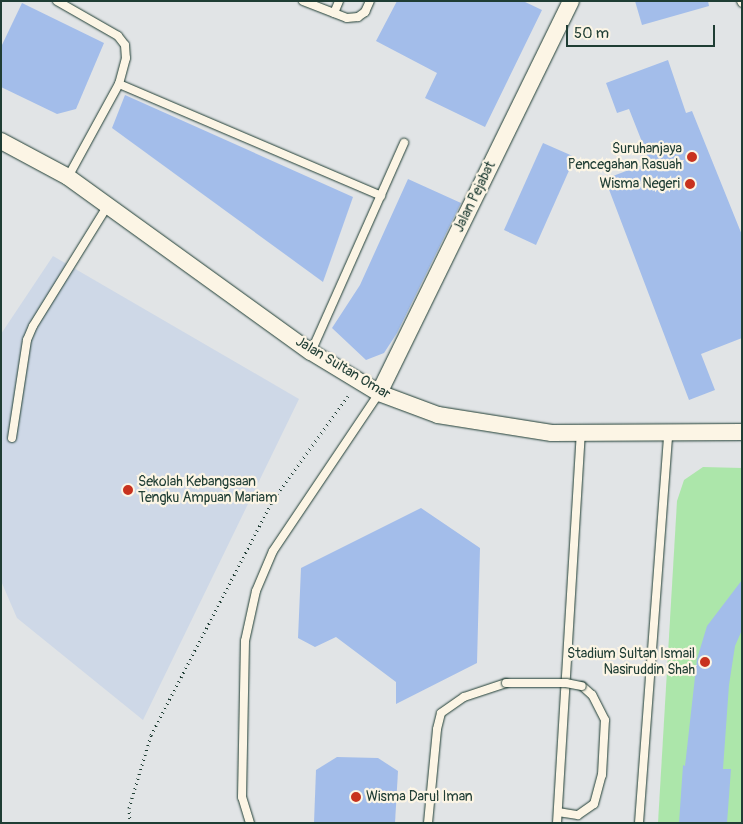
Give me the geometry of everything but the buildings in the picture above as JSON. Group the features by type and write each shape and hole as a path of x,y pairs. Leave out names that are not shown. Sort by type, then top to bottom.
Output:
{"street":[{"name":"Jalan Pejabat","path":"379,393 569,2"},
{"name":"Jalan Sultan Omar","path":"1,141 68,177 311,352 379,393 438,415 552,433 742,432"}],"lane":[{"path":"57,1 118,36 125,45 126,58 119,84 68,177"},
{"path":"303,1 347,18 358,17 365,12 370,1"},
{"path":"334,13 339,1"},
{"path":"119,84 381,196"},
{"path":"311,352 404,143"},
{"path":"12,438 26,340 108,205"},
{"path":"250,823 242,797 245,641 256,591 273,551 379,393"},
{"path":"639,823 668,433"},
{"path":"557,823 581,434"},
{"path":"428,823 437,729 441,713 464,697 506,683 566,683 582,686 592,694 605,720 602,775 594,804 578,815 558,812"}],"path":[{"path":"130,823 129,808 151,735 274,498 359,381"}],"shaded area":[{"name":"Sekolah Kebangsaan Tengku Ampuan Mariam","path":"53,256 299,399 143,720 17,618 1,581 1,334"}],"green space":[{"name":"Stadium Sultan Ismail Nasiruddin Shah","path":"703,467 742,468 742,823 658,823 677,501 684,480"}],"place":[{"name":"Suruhanjaya Pencegahan Rasuah","path":"692,157"},
{"name":"Wisma Negeri","path":"690,184"},
{"name":"Sekolah Kebangsaan Tengku Ampuan Mariam","path":"128,490"},
{"name":"Stadium Sultan Ismail Nasiruddin Shah","path":"705,662"},
{"name":"Wisma Darul Iman","path":"356,797"}]}
